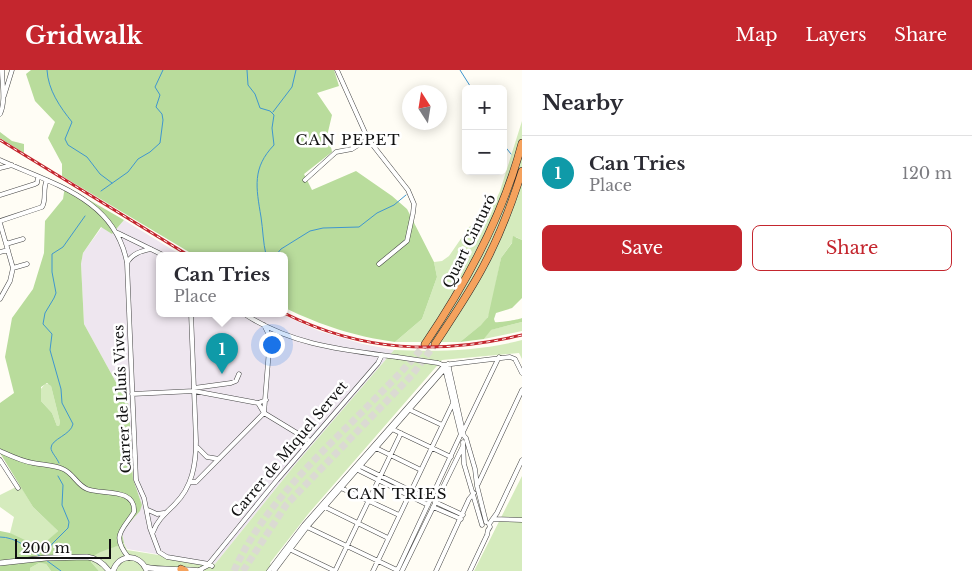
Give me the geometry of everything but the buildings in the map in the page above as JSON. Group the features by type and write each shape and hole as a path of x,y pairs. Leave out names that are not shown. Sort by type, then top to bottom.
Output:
{"highway":[{"name":"Quart Cinturó","path":"425,344 449,308 476,259 506,194 522,143"},
{"name":"Quart Cinturó","path":"435,344 485,264 501,229 522,171"}],"street":[{"path":"0,114 3,98 2,70"},
{"path":"3,98 12,70"},
{"path":"337,70 368,139 408,190 414,204 414,213 407,241 378,264"},
{"path":"305,180 336,152 352,149 368,139"},
{"path":"0,160 74,193 108,218 118,233 157,252"},
{"path":"0,160 2,164 0,168 12,165"},
{"path":"37,183 38,177"},
{"path":"0,195 46,182"},
{"path":"0,299 10,281 13,268 0,223 42,207 46,182"},
{"name":"Carrer de Lluís Vives","path":"118,233 127,263 136,476 148,510 150,528 153,532 157,548 164,556 212,567"},
{"path":"6,244 24,239"},
{"path":"127,263 138,252 151,249"},
{"path":"0,252 8,250"},
{"path":"13,268 26,264"},
{"path":"153,532 167,512 188,490 190,482 196,446 191,317"},
{"path":"250,317 278,332 310,344 344,351 438,363 447,366 499,357 514,358 522,373"},
{"path":"190,482 196,482 264,413 270,337 264,325"},
{"path":"270,337 278,332"},
{"name":"Carrer de Miquel Servet","path":"199,571 212,567 213,558 310,441 378,363 382,355"},
{"path":"305,526 397,571 460,452 464,430 499,357"},
{"path":"447,366 453,403 462,439 475,469 486,524"},
{"path":"269,571 305,526 447,366"},
{"path":"447,366 464,430"},
{"path":"132,394 231,384 236,381 239,374"},
{"path":"194,389 258,403 266,400"},
{"path":"477,486 522,390"},
{"path":"258,403 264,413 310,441"},
{"path":"373,571 453,403"},
{"path":"408,408 442,425"},
{"path":"391,428 451,457"},
{"path":"323,506 376,448 391,428"},
{"path":"288,548 335,571 401,433"},
{"path":"402,571 451,457 462,439"},
{"path":"462,439 464,464"},
{"path":"196,446 208,457 218,459"},
{"path":"376,448 421,470"},
{"path":"0,451 18,460 63,469 86,488 116,493 129,499 134,505 134,512 121,530 120,537 122,546 129,558"},
{"path":"460,452 477,504 486,524"},
{"path":"0,460 18,488"},
{"path":"493,520 522,460"},
{"path":"357,467 380,475 432,503"},
{"path":"357,467 409,495 462,517"},
{"path":"341,488 399,516"},
{"path":"436,571 474,494"},
{"path":"468,504 470,502 477,504"},
{"path":"323,506 388,538"},
{"path":"148,510 157,514 167,512"},
{"path":"470,571 487,535 488,530 483,528 486,524 493,520 522,520"},
{"path":"113,571 118,562 122,546"},
{"path":"274,571 288,548"},
{"path":"0,563 80,556 92,557 103,563 109,571"},
{"path":"103,563 118,562 129,558 138,560 145,569 199,571"}],"shaded area":[{"path":"124,220 176,252 156,252 156,317 288,317 319,331 363,344 394,350 294,466 215,564 127,549 124,543 122,534 124,529 135,517 142,505 133,479 129,406 84,324 81,264 83,253 102,227 112,234"}],"green space":[{"path":"31,70 334,70 339,86 317,93 332,115 328,132 332,152 304,174 312,190 356,171 407,209 434,262 437,277 422,319 395,342 338,330 312,320 288,309 288,252 189,252 62,176 62,164 48,138 55,122 35,101 26,74"},
{"path":"522,121 522,240 516,237 501,258 490,313 485,322 460,342 395,342 422,319 437,277 434,262 442,261 449,256 469,227 481,220 491,210 505,175 507,175 507,169"},
{"path":"0,132 12,141 24,144 24,153 0,138"},
{"path":"65,186 124,220 112,234 101,227 83,253 81,264 84,324 129,406 133,479 142,505 140,511 124,529 122,534 124,543 100,552 93,557 91,562 99,571 51,571 46,564 39,563 30,568 30,571 0,571 0,531 10,533 40,547 58,531 33,507 0,453 0,403 14,393 5,357 12,318 33,289 44,253 45,221 63,199","holes":["47,383 51,386 60,422 59,426 57,426 52,413 41,401 41,387"]},
{"path":"513,236 522,240 522,298 512,308 496,313 494,319 497,322 522,318 522,322 491,330 484,339 460,342 488,317 501,258 512,243"},
{"path":"522,322 522,331 484,339 490,330"},
{"path":"522,340 522,359 519,353 442,360 309,513 270,563 273,571 99,571 91,562 93,557 100,551 124,543 127,550 215,564 294,466 394,350 458,350"},
{"path":"45,384 50,384 51,386 60,422 59,426 57,426 52,413 41,401 40,390"},
{"path":"522,476 522,571 474,571"},
{"path":"20,485 33,507 58,531 40,548 10,533 14,517 0,507 0,495"},
{"path":"39,563 46,564 51,571 30,571 30,568"}],"waterway":[{"path":"47,70 52,91 72,122 65,139 68,145 87,157 100,174 112,183"},
{"path":"101,191 128,172 138,159 160,143 163,120 162,114 156,107 160,95 155,87 163,70"},
{"path":"247,70 248,85 255,94 260,108 270,111 274,115 272,128 274,145 262,162 257,178 265,252"},
{"path":"273,112 292,87 296,70"},
{"path":"460,70 469,85"},
{"path":"507,149 511,154"},
{"path":"278,252 310,231 323,228 359,227 377,213 394,205 406,195"},
{"path":"59,463 51,450 52,445 69,431 73,424 62,403 61,389 50,350 52,334 43,324 45,313 56,293 52,272 52,254 63,247 85,216"},
{"path":"46,556 52,544 68,528 69,522 62,505 63,485 58,476"},
{"path":"0,537 17,541 41,557"},
{"path":"46,560 61,571"}],"tunnel":[{"path":"234,571 259,526 274,505 308,466 403,370 425,344"},
{"path":"243,571 286,505 412,375 435,344"}],"railway":[{"path":"0,140 183,252"},
{"path":"288,315 342,336 401,346 460,345 522,335"}],"place":[{"name":"Can Tries","path":"222,374"}],"district":[{"name":"CAN PEPET","path":"348,140"},
{"name":"CAN TRIES","path":"397,494"}]}
